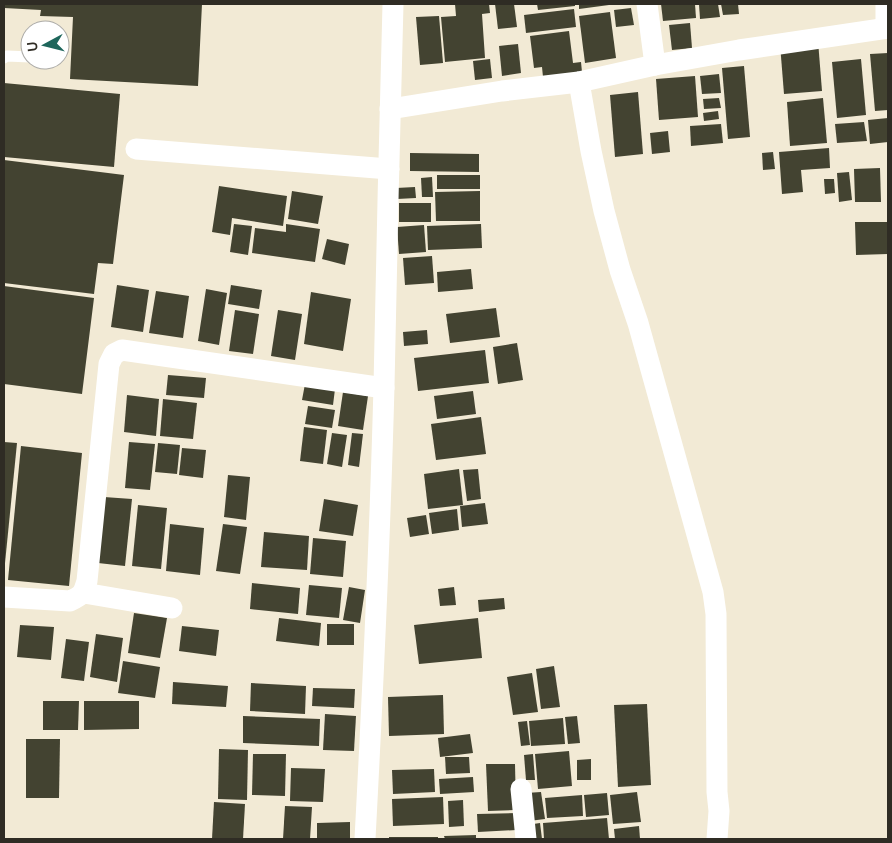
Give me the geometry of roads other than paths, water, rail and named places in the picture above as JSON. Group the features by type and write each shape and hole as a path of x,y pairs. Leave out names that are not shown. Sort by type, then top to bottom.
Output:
{"street":[{"path":"365,839 373,686 384,388 393,4"},
{"path":"647,4 655,65"},
{"path":"390,109 502,91 579,82 655,65 739,50 887,28 886,4"},
{"path":"579,82 591,151 611,236 713,592 716,614 717,792 719,811 717,839"},
{"path":"136,149 389,169"},
{"path":"4,597 70,601 84,593 88,571 109,364 114,354 122,350 384,388"},
{"path":"84,593 172,608"},
{"path":"521,789 526,839"}],"lane":[{"path":"4,58 7,56 20,57"}]}
